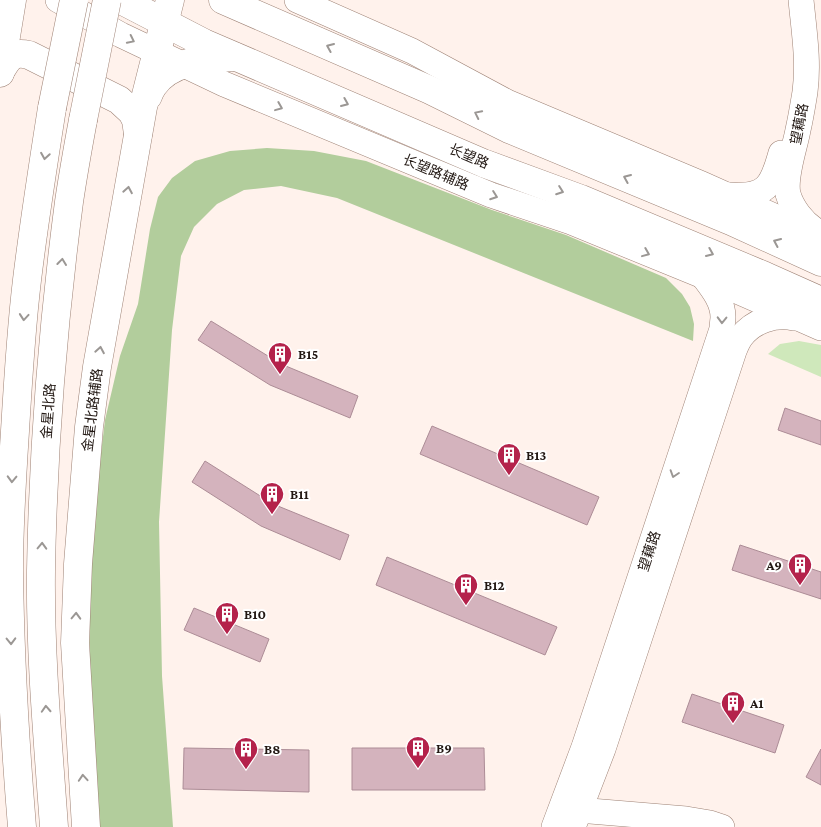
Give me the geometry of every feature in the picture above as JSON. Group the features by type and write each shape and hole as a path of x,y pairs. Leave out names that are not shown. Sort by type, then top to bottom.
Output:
{"main road":[{"path":"22,827 15,739 12,661 10,569 12,476 27,281 52,108 74,0"},
{"name":"金星北路","path":"54,825 43,659 41,572 50,374 58,286 69,200 107,0"},
{"name":"长望路","path":"121,0 167,11 204,43 483,163 581,199 821,301"},
{"path":"223,0 243,7 430,90 509,129 731,221 821,262"},
{"path":"0,73 8,8"},
{"name":"金星北路辅路","path":"86,827 75,644 78,564 88,427 143,107 167,11"},
{"path":"0,73 6,61 13,55 20,53 29,55 119,100 132,112 136,120 138,134"},
{"path":"143,107 153,86 164,74 176,67 210,59 236,57"},
{"path":"54,825 75,644"},
{"path":"0,670 15,739"}],"street":[{"name":"长望路辅路","path":"58,0 121,35 224,84 491,195 571,222 703,276 810,323"},
{"path":"298,0 412,51 507,102 821,236"},
{"name":"望藕路","path":"726,195 742,196 765,190 772,182 777,170 789,127 797,67 796,36 791,0"},
{"name":"望藕路","path":"800,0 807,65 801,114 788,179 788,193 799,216 821,236"},
{"name":"望藕路","path":"566,820 590,728 722,329 723,316 720,302 714,290 703,276"},
{"name":"望藕路","path":"566,820 606,740 737,345 743,335 756,324 775,317 785,316 810,323"},
{"path":"566,820 686,819 722,827"},
{"path":"566,820 615,827"}],"green space":[{"path":"267,148 314,151 366,161 492,210 566,235 666,278 682,294 690,307 694,324 693,341 337,198 281,186 244,190 217,204 194,227 181,256 172,330 159,522 162,676 173,827 98,827 90,709 89,596 96,495 105,420 120,356 138,304 150,229 158,197 172,178 195,161 230,151"},
{"path":"799,341 821,345 821,377 768,354 780,344"}],"building":[{"name":"B15","path":"211,321 281,364 358,396 350,418 270,385 198,340"},
{"path":"785,408 821,421 821,445 778,430"},
{"name":"B13","path":"432,426 599,497 587,525 420,454"},
{"name":"B11","path":"205,461 273,504 349,535 340,560 261,526 192,482"},
{"name":"A9","path":"740,545 821,572 821,599 732,570"},
{"name":"B12","path":"387,557 557,627 545,655 376,585"},
{"name":"B10","path":"194,608 269,639 260,662 184,630"},
{"name":"A1","path":"692,694 784,725 775,753 682,722"},
{"name":"B8","path":"184,748 309,750 309,792 183,789"},
{"name":"B9","path":"352,748 484,748 485,790 352,790"},
{"path":"821,749 821,785 806,777"}],"place":[{"name":"B15","path":"280,375"},
{"name":"B13","path":"509,476"},
{"name":"B11","path":"272,515"},
{"name":"A9","path":"800,586"},
{"name":"B12","path":"466,606"},
{"name":"B10","path":"227,635"},
{"name":"A1","path":"733,724"},
{"name":"B9","path":"418,769"},
{"name":"B8","path":"246,770"}]}
